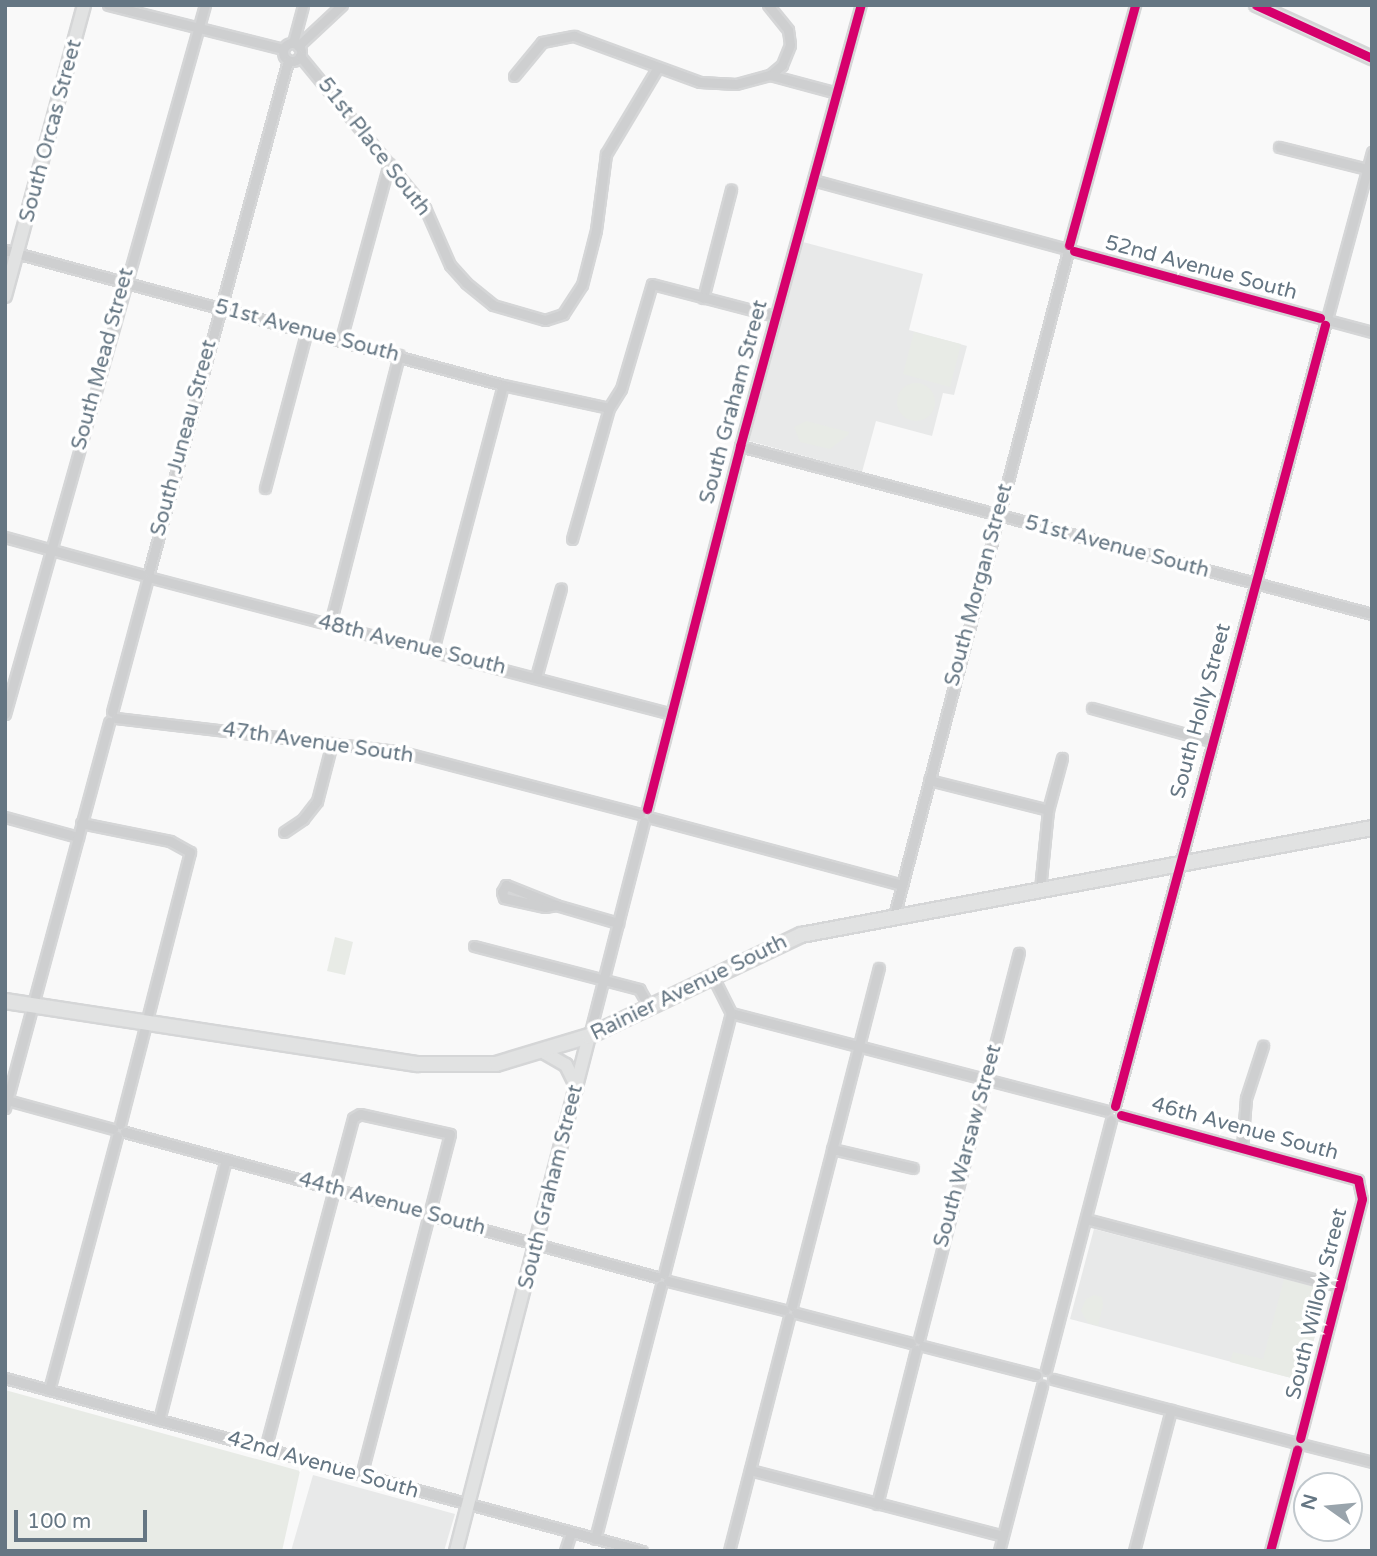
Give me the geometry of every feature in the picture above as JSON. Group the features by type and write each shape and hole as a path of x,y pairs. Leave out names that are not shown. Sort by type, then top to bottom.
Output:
{"main road":[{"name":"Rainier Avenue South","path":"5,1001 440,1066 496,1064 545,1053 589,1036 801,934 1372,828"}],"street":[{"name":"South Orcas Street","path":"5,296 11,252 84,5"},
{"path":"108,5 283,49 297,48"},
{"name":"South Mead Street","path":"5,714 124,282 205,5"},
{"path":"297,48 303,5"},
{"path":"288,61 297,48 342,5"},
{"path":"514,76 532,50 558,36 588,37 658,67 717,85 754,82 770,75 782,65 790,45 788,30 768,5"},
{"name":"South Graham Street","path":"456,1551 538,1244 740,446 861,5"},
{"name":"South Morgan Street","path":"894,916 1068,250 1135,5"},
{"path":"1256,5 1372,58"},
{"name":"51st Place South","path":"297,48 425,208 450,265 482,299 544,320 556,319 571,306 582,285 596,230 606,154 658,67"},
{"path":"283,49 288,61"},
{"name":"South Juneau Street","path":"6,1104 288,61"},
{"path":"770,75 837,93"},
{"path":"1279,147 1367,169"},
{"name":"South Holly Street","path":"1046,1370 1111,1112 1372,152"},
{"path":"341,339 388,163"},
{"name":"52nd Avenue South","path":"813,180 1372,332"},
{"path":"703,298 731,190"},
{"name":"51st Avenue South","path":"11,252 503,384 609,408"},
{"path":"572,539 609,408 621,388 652,284 775,316"},
{"path":"265,488 307,330"},
{"path":"330,624 399,355"},
{"path":"433,650 503,384"},
{"name":"51st Avenue South","path":"740,446 1372,614"},
{"name":"48th Avenue South","path":"5,537 672,714"},
{"path":"536,677 561,588"},
{"path":"1092,708 1211,741"},
{"name":"47th Avenue South","path":"112,717 398,751 902,885"},
{"path":"284,832 303,819 317,802 332,743"},
{"path":"1040,889 1048,810 1062,758"},
{"path":"929,780 1048,810"},
{"path":"5,817 78,837"},
{"path":"49,1390 190,852 180,844 81,823"},
{"path":"556,905 545,907 504,898 502,892 506,885 556,905 618,923"},
{"path":"474,946 639,989 650,1008"},
{"name":"South Warsaw Street","path":"877,1504 1019,953"},
{"path":"729,1551 879,968"},
{"path":"596,1539 732,1013 712,975"},
{"path":"732,1013 1111,1112"},
{"path":"1242,1147 1246,1098 1263,1046"},
{"path":"545,1053 566,1065 577,1088"},
{"name":"44th Avenue South","path":"6,1104 119,1130 663,1279 1036,1375"},
{"name":"46th Avenue South","path":"1111,1112 1358,1180"},
{"path":"265,1449 353,1118 360,1114 450,1133 361,1475"},
{"path":"832,1149 913,1168"},
{"path":"159,1420 226,1159"},
{"name":"South Willow Street","path":"1270,1551 1362,1199 1358,1180"},
{"path":"1086,1219 1340,1286"},
{"path":"1042,1386 1036,1375 1046,1370 1053,1379 1372,1462"},
{"name":"42nd Avenue South","path":"5,1378 642,1551"},
{"path":"999,1551 1042,1386 1053,1379"},
{"path":"1134,1551 1171,1410"},
{"path":"750,1470 1003,1536"},
{"path":"565,1551 570,1533"}],"shaded area":[{"path":"803,242 923,274 909,330 967,346 954,395 943,393 932,436 876,421 862,472 749,441"},
{"path":"914,332 961,344 950,387 903,374"},
{"path":"916,383 929,389 935,402 929,415 916,421 903,415 897,402 903,389"},
{"path":"806,421 849,432 830,449 800,442 794,427"},
{"path":"335,937 353,942 345,975 327,971"},
{"path":"1094,1229 1327,1290 1303,1381 1070,1319"},
{"path":"1284,1279 1327,1290 1303,1381 1230,1362 1233,1352 1263,1359"},
{"path":"1094,1295 1102,1297 1098,1326 1088,1323 1081,1311 1086,1299"},
{"path":"5,1390 300,1471 282,1551 5,1551"},
{"path":"313,1475 455,1514 444,1551 291,1551"}],"cycle path":[{"path":"647,809 740,446 861,5"},
{"path":"1069,245 1135,5"},
{"path":"1256,5 1372,58"},
{"path":"1074,251 1320,318"},
{"path":"1115,1106 1325,325"},
{"path":"1121,1115 1358,1180 1362,1199 1300,1438"},
{"path":"1270,1551 1297,1450"}]}
